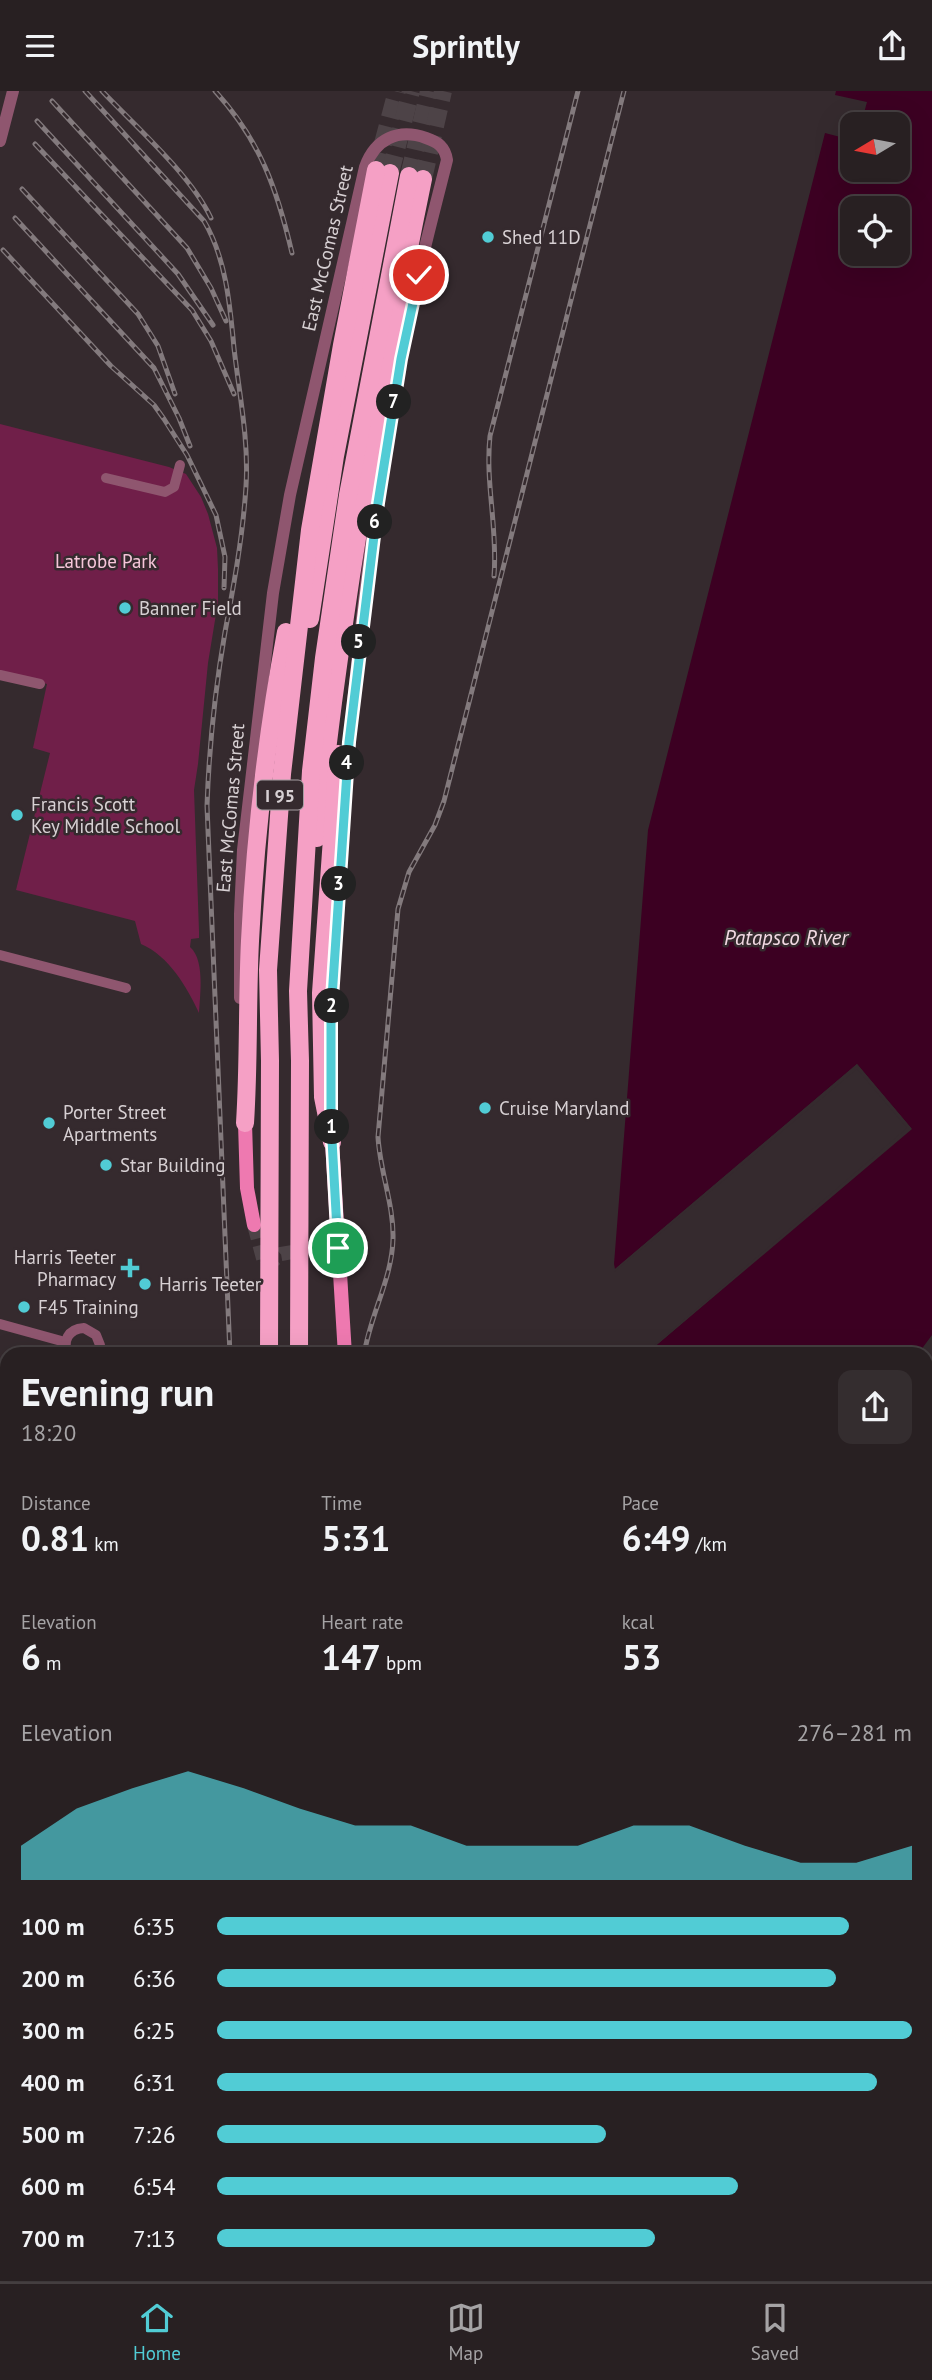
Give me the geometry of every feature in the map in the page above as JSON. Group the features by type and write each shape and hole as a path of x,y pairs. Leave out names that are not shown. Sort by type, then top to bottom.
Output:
{"highway":[{"name":"I 95","path":"269,1347 268,970 276,830 286,721 310,530 342,345 383,172 331,481 307,645 291,791 270,1062"},
{"name":"I 95","path":"299,1347 298,991 310,784 324,658 355,453 416,178 357,538 321,801 300,1061"},
{"path":"245,1123 250,940 258,843 282,655 310,530"},
{"path":"332,1142 323,1097 322,962 342,706 354,603 357,538"}],"main road":[{"name":"East McComas Street","path":"245,1123 247,1188 254,1225"},
{"name":"East McComas Street","path":"332,1142 345,1347"},
{"path":"314,1249 338,1248"},
{"path":"342,1347 344,1335"}],"street":[{"path":"0,141 13,91"},
{"name":"East McComas Street","path":"245,1123 240,975 241,883 272,593 290,495 365,167 372,151 382,141 399,134 411,134 441,145 447,160 412,301 403,349 361,626 349,742 334,963 331,1043 332,1142"},
{"path":"106,478 165,492 174,487 180,465"},
{"path":"0,675 40,684"},
{"path":"0,955 126,988"},
{"path":"0,1324 65,1342"},
{"path":"66,1347 65,1342 74,1330 88,1329 99,1339 98,1347"}],"green space":[{"name":"Latrobe Park","path":"0,424 169,467 186,474 208,514 217,548 218,602 208,663 194,790 199,938 191,939 190,947 200,969 199,1013 183,983 168,964 141,944 135,921 16,890 50,753 33,748 47,684 0,672"},
{"path":"0,2281 176,2281 172,2282"}],"water":[{"name":"Patapsco River","path":"836,91 932,91 932,1347 654,1347 911,1128 857,1064 615,1269 648,830 825,133 840,137 840,182 910,182 910,112 864,112 867,102 835,95"}],"pier":[{"path":"857,1064 912,1129 654,1347 907,1128 857,1069 614,1272"},
{"path":"932,1335 932,1347 923,1347"}],"tunnel":[{"path":"376,170 397,91"},
{"path":"390,173 411,91"},
{"path":"409,176 429,91"},
{"path":"423,179 443,91"},
{"path":"254,1225 264,1262"},
{"path":"265,1268 281,1254 309,1249"}],"railway":[{"path":"85,91 204,221 211,235 226,282 243,417 247,469 245,504 215,697 207,806 230,1347"},
{"path":"102,91 176,168 202,201 211,218"},
{"path":"215,91 244,128 265,166 292,253"},
{"path":"494,576 490,436 578,91"},
{"path":"366,1347 392,1254 393,1226 378,1137 398,909 409,872 435,825 444,801 624,91"},
{"path":"52,101 187,248 211,288 226,321"},
{"path":"37,121 178,274 213,325"},
{"path":"35,144 192,310 211,341 234,394"},
{"path":"22,189 138,314 158,346 175,394"},
{"path":"15,218 154,368 190,446"},
{"path":"3,250 111,366 154,405 164,419 187,455 216,515 225,557 224,588"}],"place":[{"name":"Shed 11D","path":"488,237"},
{"name":"Banner Field","path":"125,608"},
{"name":"Francis Scott Key Middle School","path":"17,815"},
{"name":"Cruise Maryland","path":"485,1108"},
{"name":"Porter Street Apartments","path":"49,1123"},
{"name":"Star Building","path":"106,1165"},
{"name":"Harris Teeter Pharmacy","path":"130,1268"},
{"name":"Harris Teeter","path":"145,1284"},
{"name":"F45 Training","path":"24,1307"}],"route":[{"path":"338,1248 331,1122 331,1013 352,705 390,422 419,275"}]}
